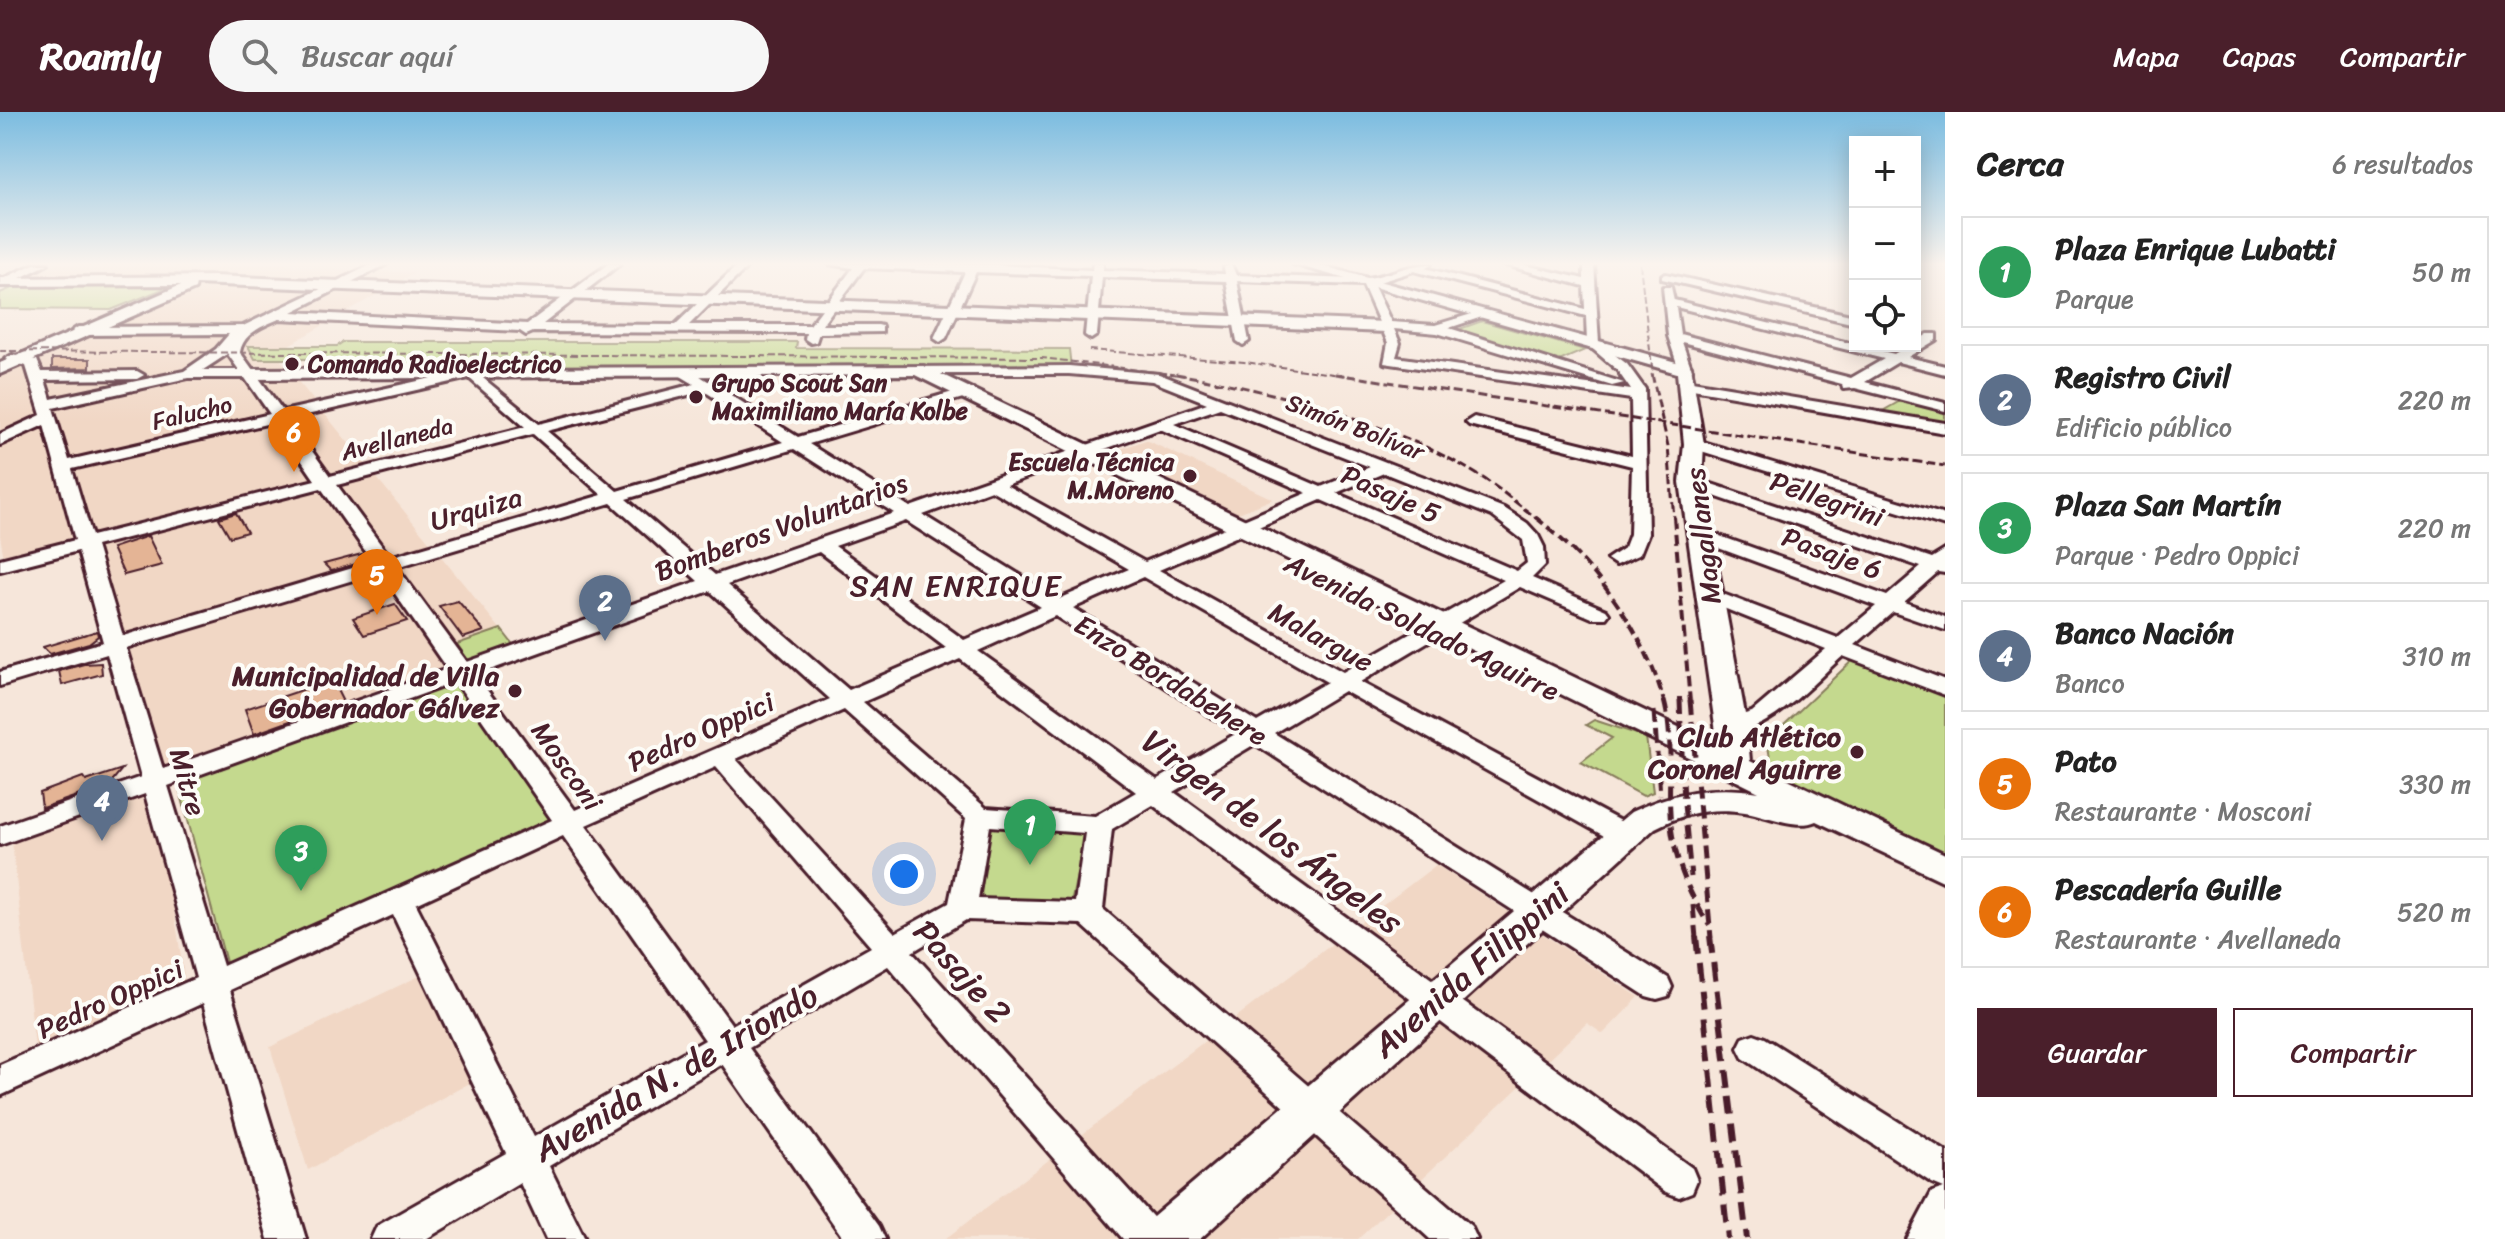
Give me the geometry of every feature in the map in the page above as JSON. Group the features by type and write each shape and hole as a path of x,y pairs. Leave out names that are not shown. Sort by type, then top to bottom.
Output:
{"main road":[{"path":"9,363 115,317"},
{"path":"1156,317 1389,326"},
{"path":"1487,317 1594,346 1686,379"},
{"path":"246,367 472,373 910,370"},
{"name":"Avenida Soldado Aguirre","path":"910,370 1438,628 1576,704 1657,735 1945,869"},
{"name":"Magallanes","path":"1686,379 1694,444 1691,482 1732,725 1734,770"},
{"path":"1708,798 1725,787 1734,770"},
{"name":"Avenida Soldado Aguirre","path":"1734,770 1818,817 1945,880"},
{"name":"Avenida Filippini","path":"1164,1239 1624,835 1661,810 1708,798 1735,798 1818,817"}],"street":[{"path":"0,440 47,411 188,374 207,362 235,335 276,317"},
{"path":"310,317 529,328 680,327 812,334 878,329"},
{"path":"512,341 544,317"},
{"path":"680,327 691,317"},
{"path":"812,334 824,317"},
{"path":"940,338 949,317"},
{"path":"1091,335 1093,317"},
{"path":"1237,317 1243,341"},
{"path":"1383,317 1393,345 1389,360 1453,371 1515,376 1593,391 1638,392"},
{"path":"1393,345 1471,317"},
{"path":"1591,317 1594,346 1622,367 1638,392 1639,534 1633,550 1616,559"},
{"name":"Magallanes","path":"1671,317 1686,379"},
{"path":"1727,317 1945,370"},
{"path":"1389,326 1438,329 1638,392"},
{"path":"82,331 247,330"},
{"path":"246,367 233,350 235,342 247,330"},
{"path":"1674,336 1945,407"},
{"path":"1814,408 1896,358 1939,339"},
{"path":"1599,378 1609,376 1614,371 1612,361"},
{"path":"207,362 246,367"},
{"name":"Mitre","path":"9,363 32,363 37,376 287,1239"},
{"path":"37,376 188,374 246,367"},
{"name":"Mosconi","path":"246,367 866,1239"},
{"name":"Simón Bolívar","path":"910,370 1069,370 1154,377 1498,512 1531,536 1537,552 1536,565 1519,579"},
{"name":"Enzo Bordabehere","path":"684,372 1657,987"},
{"name":"Avellaneda","path":"0,565 760,372"},
{"path":"472,373 979,816 1099,825 1519,579"},
{"name":"Falucho","path":"63,466 472,373"},
{"path":"1686,379 1814,408 1945,431"},
{"name":"Urquiza","path":"0,679 962,394"},
{"name":"Bomberos Voluntarios","path":"0,836 1220,403"},
{"path":"1474,422 1640,463"},
{"name":"Pasaje 5","path":"1161,424 1599,614"},
{"path":"1694,444 1945,521"},
{"name":"Pedro Oppici","path":"0,1081 570,822 965,651 1236,529 1387,466"},
{"name":"Pellegrini","path":"1691,482 1942,563"},
{"name":"Malargue","path":"992,484 1624,835"},
{"name":"Pasaje 6","path":"1700,535 1945,624"},
{"name":"Virgen de los Ángeles","path":"821,545 1679,1180"},
{"path":"1732,725 1760,717 1942,563"},
{"path":"1708,595 1945,688"},
{"name":"Pasaje 2","path":"720,756 1148,1239"},
{"path":"979,816 962,909 1088,913 1458,1239"},
{"path":"1088,913 1099,825"},
{"path":"400,900 566,1239"},
{"name":"Avenida N. de Iriondo","path":"390,1239 962,909"},
{"path":"1754,1048 1945,1171"},
{"path":"1926,1239 1945,1205"}],"shaded area":[{"path":"106,317 338,317 275,353 515,647 155,781 187,997 37,1065 11,833 151,770 73,547 5,564 0,536 0,368"},
{"name":"Escuela Técnica M.Moreno","path":"1146,440 1273,499 1236,514 1109,453"},
{"path":"1436,865 1639,997 1603,1034 1587,1023 1358,1239 945,1239"},
{"path":"430,971 481,1077 308,1170 270,1047"}],"green space":[{"path":"1482,321 1585,350 1557,362 1454,331"},
{"path":"343,342 797,342 796,348 1069,349 1071,368 499,370 505,359 494,359 487,369 311,370 324,359 255,359 248,346 337,346"},
{"path":"1902,400 1945,411 1945,425 1879,413"},
{"path":"501,629 515,647 470,663 457,644"},
{"name":"Club Atlético Coronel Aguirre","path":"1855,658 1945,694 1945,860 1802,791 1771,763 1767,741"},
{"path":"461,679 562,817 227,966 178,783"},
{"path":"1594,720 1646,737 1653,792 1643,796 1581,762 1612,738 1586,725"},
{"path":"994,825 1073,831 1085,836 1072,899 1065,904 988,901 979,886 983,831"}],"building":[{"path":"52,359 90,359 90,368 52,369"},
{"path":"236,513 247,532 230,537 219,518"},
{"path":"148,536 162,565 124,575 112,548"},
{"path":"362,554 367,561 331,571 324,564"},
{"path":"458,601 484,631 463,638 439,606"},
{"path":"395,604 407,621 364,635 353,618"},
{"path":"97,631 98,636 89,643 50,654 43,647"},
{"path":"101,663 102,674 62,685 59,671"},
{"path":"332,680 343,702 254,734 245,709"},
{"path":"122,769 109,785 42,808 40,793 83,777 86,781"}],"railway":[{"path":"1646,317 1653,376"},
{"path":"1089,350 1244,362 1348,376"},
{"path":"0,351 1042,358 1185,376"},
{"path":"1176,374 1185,376"},
{"path":"1335,374 1663,423"},
{"path":"1652,374 1663,423"},
{"path":"1185,376 1297,401 1379,427 1455,462 1489,482 1538,519"},
{"path":"1663,423 1945,466"},
{"path":"1663,423 1674,519"},
{"path":"1535,517 1577,554 1614,600 1644,650 1664,702"},
{"path":"1674,517 1690,702"},
{"path":"1664,700 1669,728 1670,813 1674,843 1688,885 1709,925"},
{"path":"1680,700 1684,804 1691,877"},
{"path":"1690,700 1711,938"},
{"path":"1654,711 1660,795"},
{"path":"1693,905 1696,938"},
{"path":"1696,936 1728,1239"},
{"path":"1710,936 1747,1239"}],"place":[{"name":"Comando Radioelectrico","path":"292,364"},
{"name":"Grupo Scout San Maximiliano María Kolbe","path":"696,397"},
{"name":"Pescadería Guille","path":"294,472"},
{"name":"Escuela Técnica M.Moreno","path":"1190,476"},
{"name":"Pato","path":"377,615"},
{"name":"Registro Civil","path":"605,641"},
{"name":"Municipalidad de Villa Gobernador Gálvez","path":"515,691"},
{"name":"Club Atlético Coronel Aguirre","path":"1857,752"},
{"name":"Banco Nación","path":"102,841"},
{"name":"Plaza Enrique Lubatti","path":"1030,865"},
{"name":"Plaza San Martín","path":"301,891"}],"district":[{"name":"SAN ENRIQUE","path":"956,586"}]}
